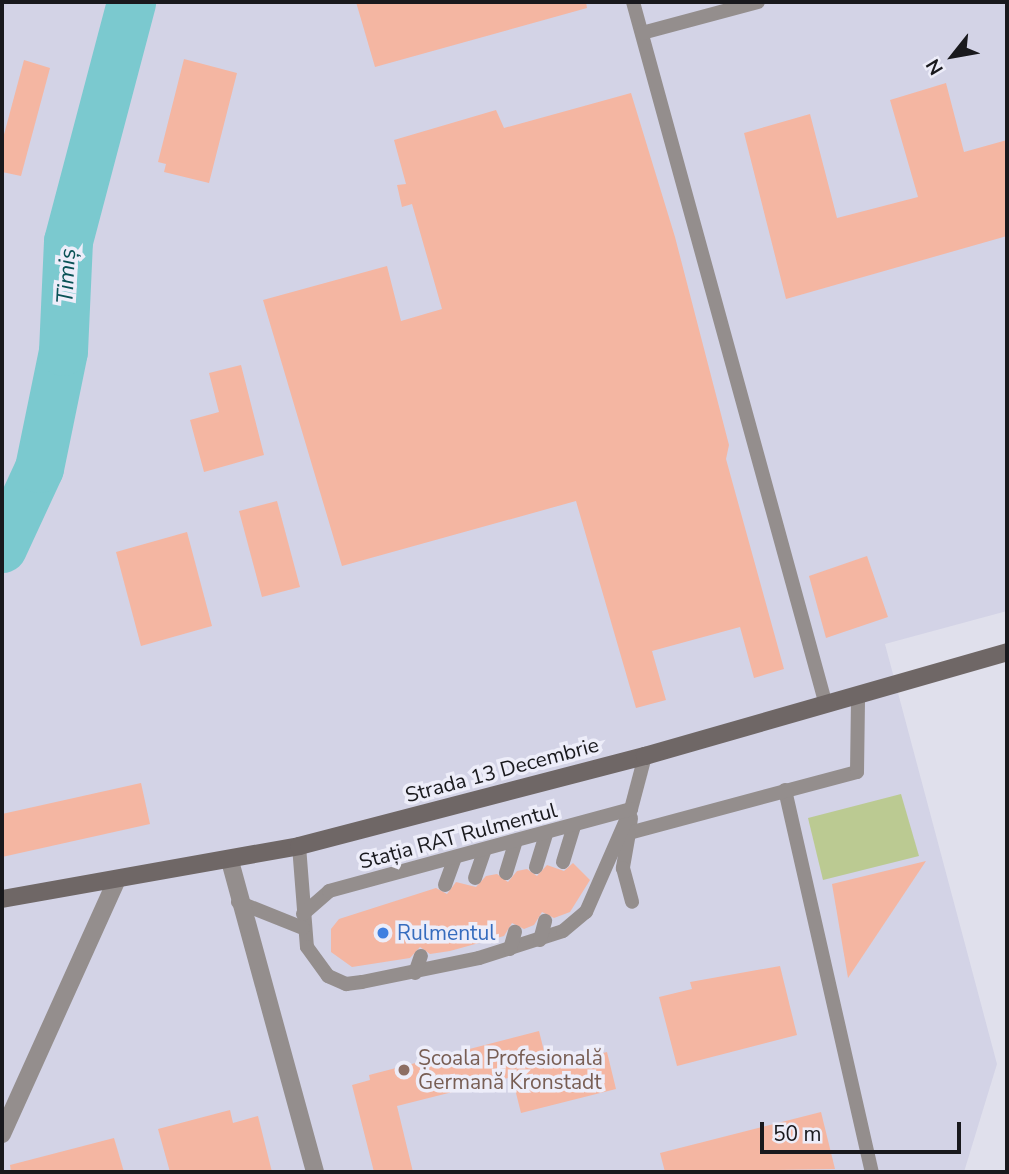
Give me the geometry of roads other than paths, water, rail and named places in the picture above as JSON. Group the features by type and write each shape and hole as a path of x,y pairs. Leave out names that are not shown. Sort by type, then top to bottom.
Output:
{"main road":[{"name":"Strada 13 Decembrie","path":"2,899 230,861 299,846 645,756 1007,652"}],"street":[{"path":"230,861 238,902 315,1172"},
{"path":"2,1134 116,881"}],"lane":[{"path":"633,2 826,705"},
{"path":"642,33 758,2"},
{"path":"629,833 857,772 859,696"},
{"path":"299,846 303,922 318,966 346,984 415,973 479,958 563,932 586,912 631,809 645,756"},
{"path":"785,790 872,1172"},
{"path":"631,809 623,868 632,902"},
{"name":"Stația RAT Rulmentul","path":"303,922 329,891 484,852 631,809"},
{"path":"563,862 574,827"},
{"path":"536,867 546,835"},
{"path":"506,873 515,843"},
{"path":"475,878 484,852"},
{"path":"445,885 454,860"},
{"path":"238,902 303,922"},
{"path":"540,940 545,922"},
{"path":"510,949 516,932"},
{"path":"479,958 484,943"},
{"path":"446,966 450,951"},
{"path":"415,973 421,956"}],"waterway":[{"name":"Timiș","path":"2,548 39,468 63,351 68,241 131,2"}],"place":[{"name":"Rulmentul","path":"383,933"},
{"name":"Școala Profesională Germană Kronstadt","path":"404,1070"}]}
